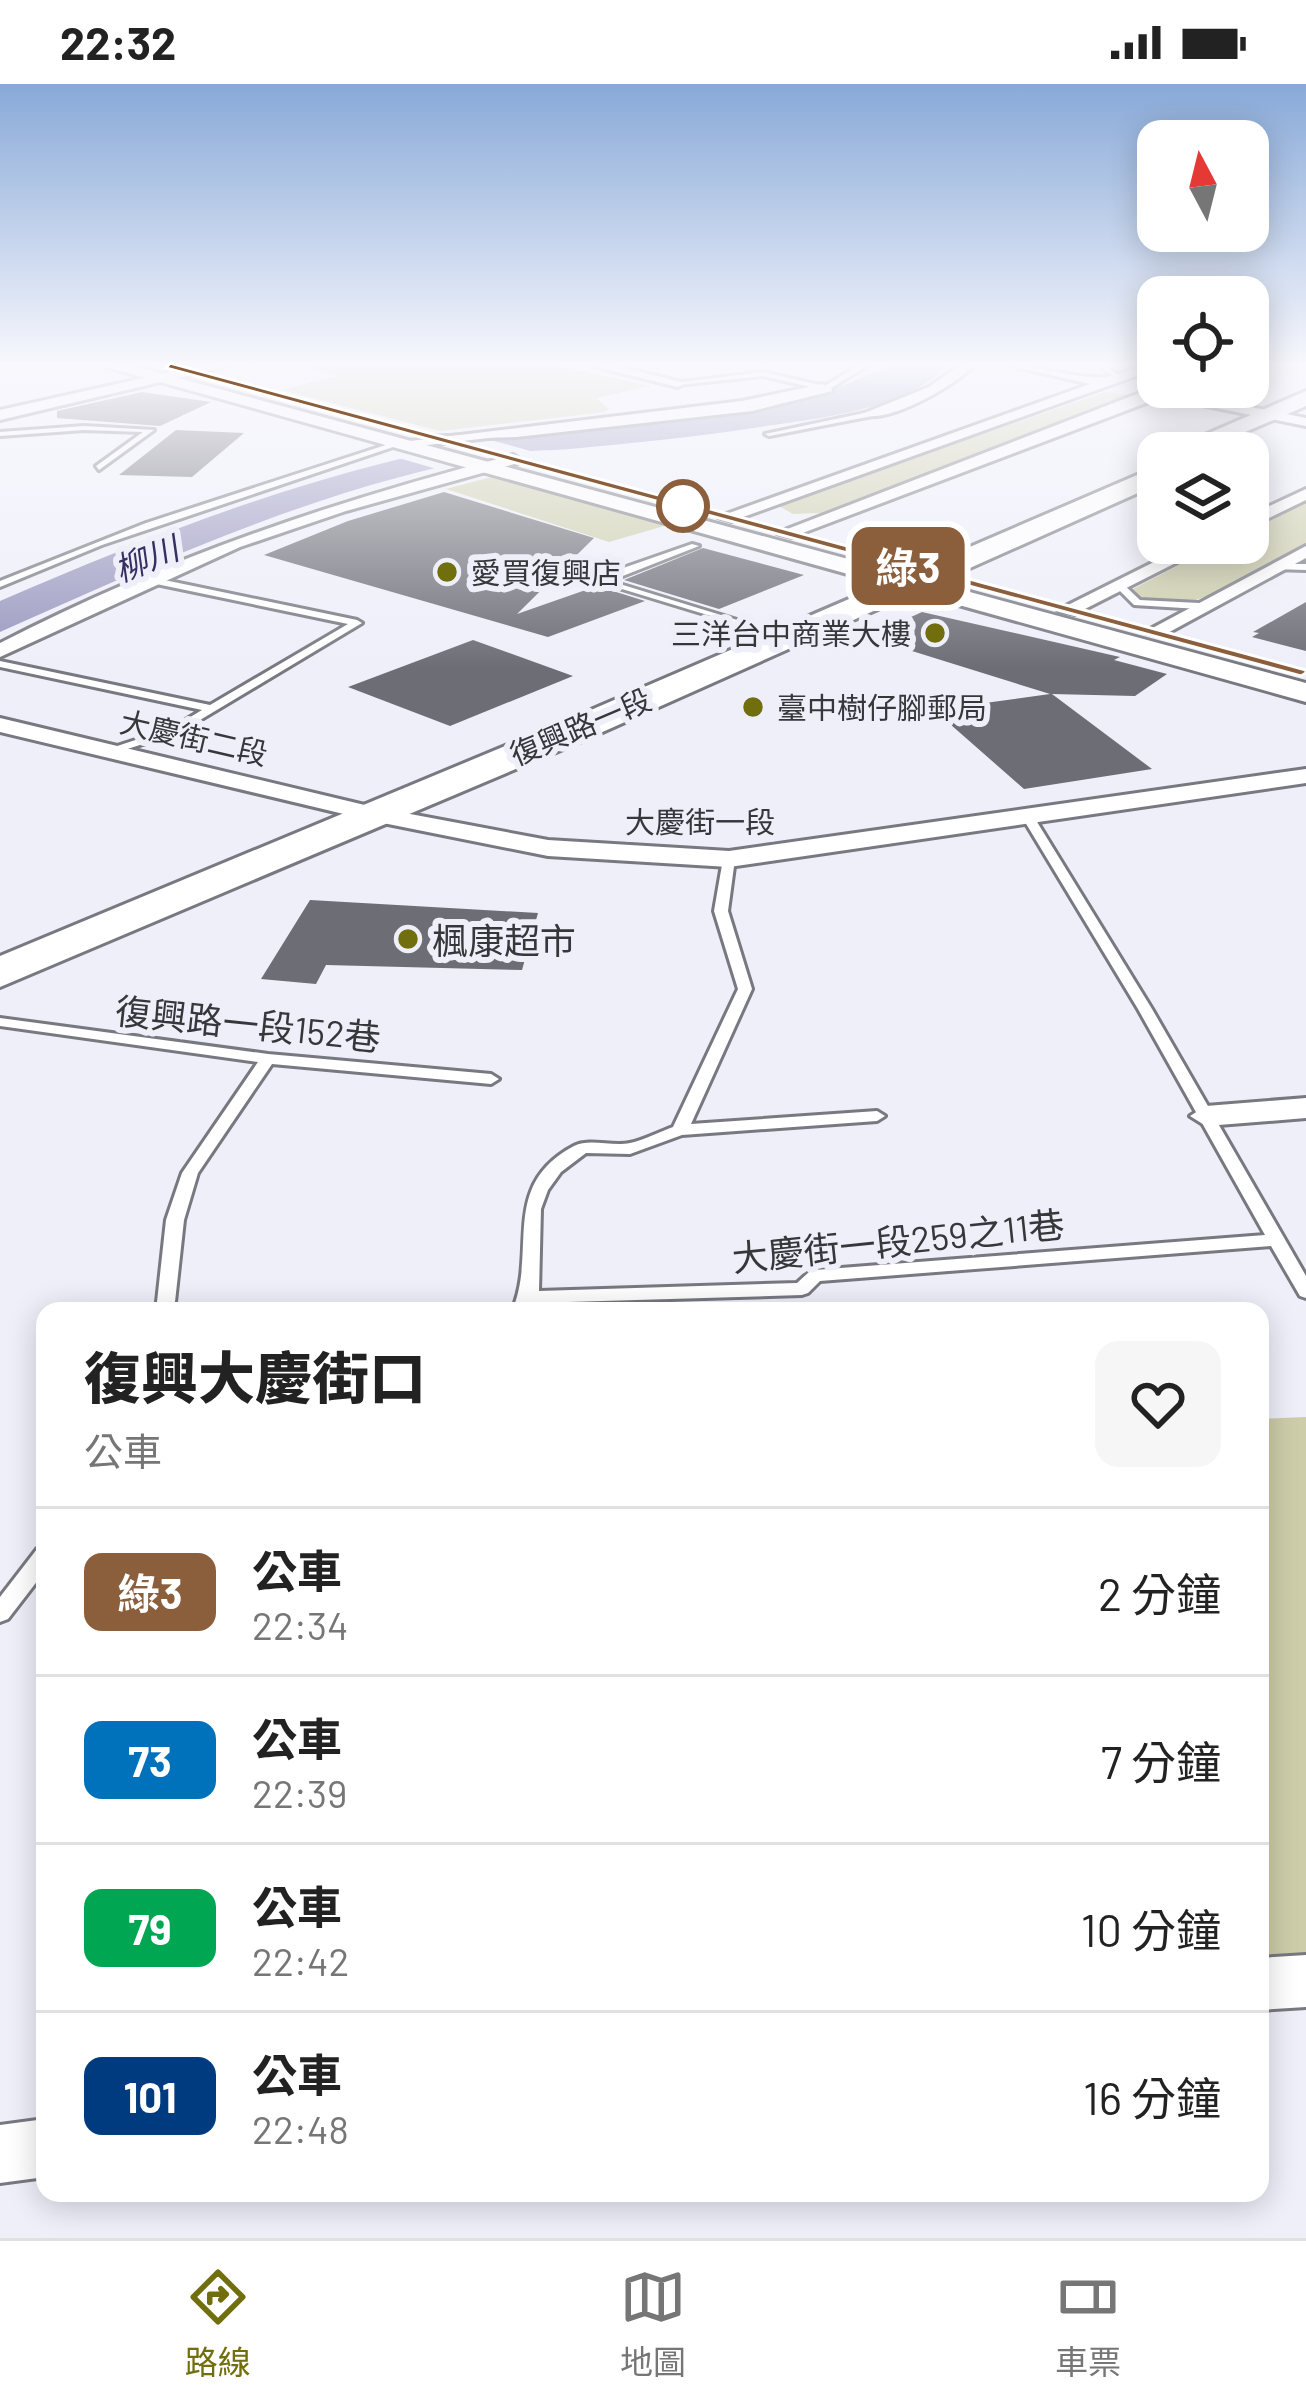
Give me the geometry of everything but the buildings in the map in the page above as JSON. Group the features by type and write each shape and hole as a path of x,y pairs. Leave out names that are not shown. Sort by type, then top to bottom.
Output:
{"main road":[{"path":"511,467 906,574 1306,693"},
{"path":"513,467 786,533 906,574 1068,610 1306,673"},
{"name":"復興路一段","path":"0,946 357,811 1137,469"},
{"name":"復興路一段","path":"0,973 758,629 1137,482"}],"street":[{"path":"0,651 145,579 314,515 479,467"},
{"path":"852,467 853,473"},
{"path":"726,517 870,467"},
{"path":"786,533 964,467"},
{"path":"1269,512 1306,494"},
{"path":"1155,632 1306,551"},
{"path":"1068,610 1164,564"},
{"name":"大慶街二段","path":"0,725 357,811"},
{"name":"大慶街一段","path":"357,811 548,848 728,860 1305,779"},
{"path":"1206,1117 1306,1108"},
{"path":"1269,1983 1306,1981"},
{"path":"0,2155 36,2149"}],"lane":[{"path":"0,584 125,531 343,467"},
{"path":"694,546 609,576 604,582 758,629"},
{"path":"1276,567 1306,567"},
{"path":"112,751 176,730 358,622 145,579"},
{"path":"1120,586 1137,603 1199,606"},
{"path":"0,664 212,709"},
{"path":"1028,817 1306,1292"},
{"path":"680,1130 745,989 721,911 728,860"},
{"name":"復興路一段152巷","path":"0,1022 268,1058 490,1079"},
{"path":"166,1302 175,1220 190,1173 268,1058"},
{"path":"525,1302 535,1198 547,1176 582,1148 630,1149 680,1130 877,1116"},
{"name":"大慶街一段259之11巷","path":"562,1302 802,1289 815,1276 1273,1240"},
{"path":"0,1613 36,1567"}],"green space":[{"path":"889,467 945,467 821,513 793,514 777,505"},
{"path":"495,476 671,524 609,542 446,489"},
{"path":"1306,501 1306,543 1243,579 1194,600 1149,601 1131,590 1181,564 1269,564 1269,520"},
{"path":"1306,1417 1306,1978 1269,1983 1269,1419"}],"water":[{"name":"柳川","path":"371,467 443,467 243,528 0,632 0,601 165,533"}],"bus line":[{"name":"綠3","path":"537,467 1306,673"}],"place":[{"name":"愛買復興店","path":"447,572"},
{"name":"三洋台中商業大樓","path":"935,633"},
{"name":"臺中樹仔腳郵局","path":"753,707"},
{"name":"楓康超市","path":"408,939"}]}
